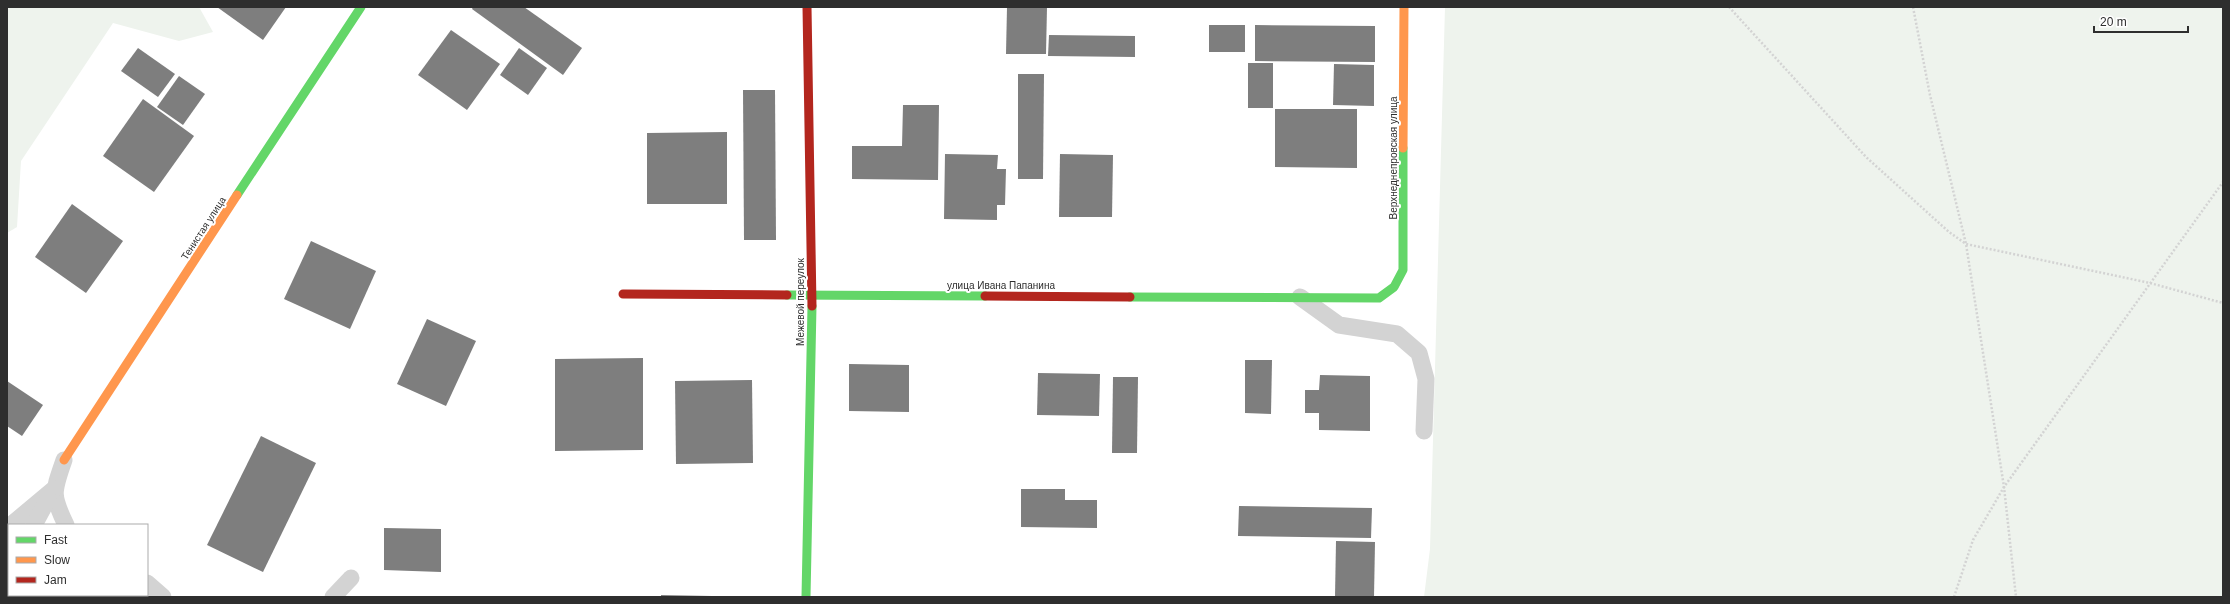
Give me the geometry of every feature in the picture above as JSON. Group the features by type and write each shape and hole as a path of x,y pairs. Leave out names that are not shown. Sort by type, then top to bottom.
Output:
{"street":[{"name":"Тенистая улица","path":"64,460 361,7"},
{"name":"Межевой переулок","path":"806,597 812,296 807,7"},
{"name":"Верхнеднепровская улица","path":"1379,298 1394,287 1403,270 1404,7"},
{"name":"улица Ивана Папанина","path":"623,294 1379,298"}],"lane":[{"path":"1300,297 1339,325 1397,334 1419,353 1426,380 1424,431"},
{"path":"35,524 54,489 64,460"},
{"path":"54,489 55,504 65,524"},
{"path":"11,524 54,489"},
{"path":"333,597 351,578"},
{"path":"148,584 163,597"}],"path":[{"path":"1729,7 1866,157 1949,232 1966,244 2150,283 2223,304"},
{"path":"1913,7 1930,95 1966,244 2004,487 2016,597"},
{"path":"1954,597 1973,540 2004,487 2223,182"}],"shaded area":[{"path":"7,7 199,7 213,32 179,41 113,23 21,161 17,227 7,233"},
{"path":"1445,7 2223,7 2223,597 1424,597 1430,549"}],"building":[{"path":"217,7 286,7 263,40"},
{"path":"473,7 524,7 582,48 563,75 472,9"},
{"path":"1007,7 1047,7 1046,54 1006,54"},
{"path":"1209,25 1245,25 1245,52 1209,52"},
{"path":"1255,25 1375,26 1375,62 1255,61"},
{"path":"451,30 500,64 467,110 418,75"},
{"path":"1049,35 1135,36 1135,57 1048,56"},
{"path":"138,48 175,74 158,97 121,71"},
{"path":"519,48 547,68 528,95 500,75"},
{"path":"1248,63 1273,63 1273,108 1248,108"},
{"path":"1334,64 1374,65 1374,106 1333,105"},
{"path":"1018,74 1044,74 1043,179 1018,179"},
{"path":"179,76 205,94 183,125 157,107"},
{"path":"743,90 775,90 776,240 744,240"},
{"path":"143,99 194,136 154,192 103,156"},
{"path":"903,105 939,105 938,180 852,179 852,146 902,146"},
{"path":"1275,109 1357,109 1357,168 1275,167"},
{"path":"727,132 727,204 647,204 647,133"},
{"path":"945,154 998,155 997,169 1006,169 1005,205 997,205 997,220 944,219"},
{"path":"1060,154 1113,155 1112,217 1059,217"},
{"path":"72,204 123,241 86,293 35,257"},
{"path":"311,241 376,271 350,329 284,299"},
{"path":"427,319 476,341 446,406 397,384"},
{"path":"643,358 643,450 555,451 555,359"},
{"path":"1245,360 1272,360 1271,414 1245,413"},
{"path":"849,364 909,365 909,412 849,411"},
{"path":"1038,373 1100,374 1099,416 1037,415"},
{"path":"1320,375 1370,376 1370,431 1319,430 1319,413 1305,413 1305,390 1319,390"},
{"path":"1113,377 1138,377 1137,453 1112,453"},
{"path":"752,380 753,463 676,464 675,381"},
{"path":"7,381 43,405 22,436 7,426"},
{"path":"261,436 316,463 263,572 207,545"},
{"path":"1021,489 1065,489 1065,500 1097,500 1097,528 1021,527"},
{"path":"1239,506 1372,508 1371,538 1238,536"},
{"path":"384,528 441,529 441,572 384,570"},
{"path":"1336,541 1375,542 1374,597 1335,597"},
{"path":"661,595 712,596 712,597 661,597"},
{"path":"80,596 96,596 95,597"}],"traffic: fast":[{"path":"237,195 361,7"},
{"path":"1130,297 1379,298 1394,287 1403,270 1403,148"},
{"path":"787,295 985,296"},
{"path":"806,597 812,306"}],"traffic: slow":[{"path":"1403,148 1404,7"},
{"path":"64,460 237,195"}],"traffic: jam":[{"path":"807,7 812,306"},
{"path":"623,294 787,295"},
{"path":"985,296 1130,297"}]}
